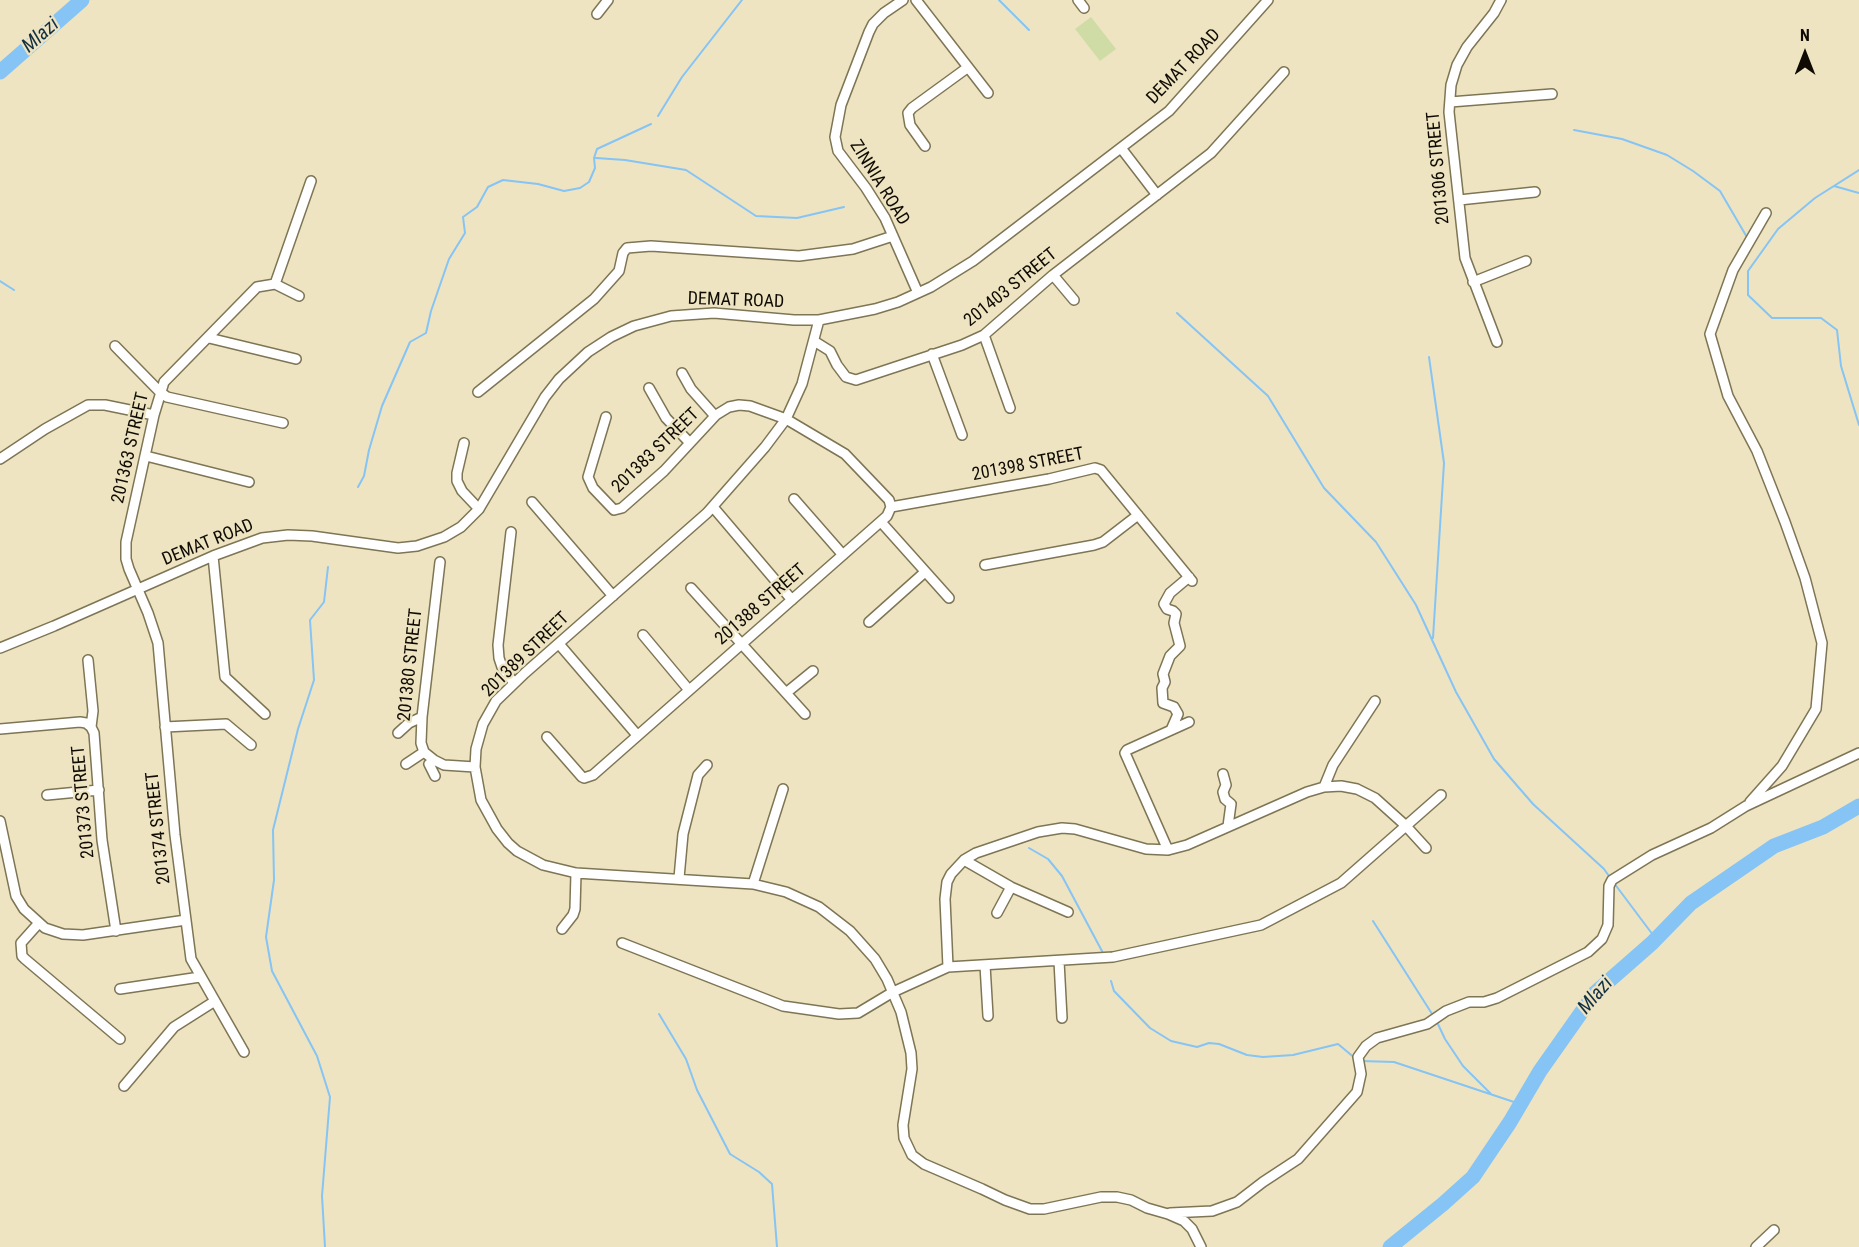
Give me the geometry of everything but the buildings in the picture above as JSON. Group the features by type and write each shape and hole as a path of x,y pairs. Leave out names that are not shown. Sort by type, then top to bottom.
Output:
{"street":[{"path":"597,14 608,0"},
{"name":"ZINNIA ROAD","path":"903,0 873,24 841,105 835,131 838,151 875,201 918,293"},
{"path":"916,0 988,93"},
{"path":"1078,0 1084,8"},
{"name":"DEMAT ROAD","path":"0,648 253,540 288,535 312,536 384,547 417,546 454,532 479,509 552,388 588,352 611,337 656,319 697,313 819,320 875,309 931,287 973,261 1169,111 1268,0"},
{"name":"201306 STREET","path":"1497,342 1465,258 1450,102 1453,76 1462,55 1494,13 1500,0"},
{"path":"925,146 909,125 908,113 967,68"},
{"name":"201403 STREET","path":"814,341 830,351 846,377 856,380 984,335 1053,275 1211,153 1284,72"},
{"path":"1450,102 1552,94"},
{"path":"1121,148 1157,195"},
{"path":"299,296 275,284 311,181"},
{"path":"1459,200 1535,192"},
{"path":"1746,806 1782,766 1816,709 1822,644 1805,578 1785,522 1757,451 1728,396 1710,334 1733,270 1766,213"},
{"path":"478,392 594,299 619,271 622,253 627,248 651,246 799,256 853,249 893,236"},
{"path":"1473,282 1526,261"},
{"path":"1053,275 1074,300"},
{"name":"201363 STREET","path":"137,590 126,559 126,542 154,415 164,382 257,287 275,284"},
{"name":"201389 STREET","path":"819,320 807,373 786,419 765,447 713,507 496,701 483,724 476,749 481,800 497,829 508,843 517,851 543,865 576,873 753,884 804,899 836,919 861,942 875,959 901,1012 911,1053 912,1070 903,1125 904,1138 912,1155 924,1164 1030,1209 1044,1209 1101,1197 1118,1197 1168,1214"},
{"path":"984,335 1010,408"},
{"path":"209,338 296,359"},
{"path":"116,346 167,397 283,423"},
{"path":"932,354 962,435"},
{"path":"682,373 691,389 715,416"},
{"path":"649,388 666,418 690,443"},
{"path":"0,459 45,429 88,405 105,405 154,415"},
{"name":"201383 STREET","path":"606,417 588,477 592,488 614,510 622,508 664,471 715,416 729,407 750,406 786,419"},
{"path":"786,419 845,454 889,500 891,507"},
{"path":"464,442 457,481 462,491 479,509"},
{"path":"146,456 249,482"},
{"name":"201398 STREET","path":"891,507 1049,479 1095,468 1101,470 1191,579 1170,593 1164,604 1167,609 1176,614 1174,623 1180,646 1170,656 1163,674 1165,682 1162,688 1163,703 1174,707 1178,714 1171,730"},
{"path":"794,499 843,555"},
{"path":"532,502 613,596"},
{"path":"713,507 792,600"},
{"name":"201388 STREET","path":"547,737 584,778 593,775 881,522 891,507"},
{"path":"985,566 1103,542 1137,515"},
{"path":"881,522 949,598"},
{"path":"511,532 498,645 502,667 514,683"},
{"path":"213,556 225,677 265,714"},
{"name":"201380 STREET","path":"424,752 421,734 422,717 440,562"},
{"path":"869,622 925,572"},
{"path":"691,588 805,714"},
{"name":"201374 STREET","path":"137,590 156,636 176,845 190,959 244,1052"},
{"path":"643,635 689,690"},
{"path":"559,644 638,735"},
{"path":"88,660 93,711 91,727"},
{"path":"786,693 813,671"},
{"path":"1324,787 1334,765 1375,701"},
{"path":"398,733 409,723 422,717"},
{"name":"201373 STREET","path":"0,729 80,722 87,723 91,727 94,734 102,840 116,931"},
{"path":"1168,850 1125,753 1127,750 1189,722"},
{"path":"165,727 226,724 251,745"},
{"path":"406,764 424,752 444,765 476,767"},
{"path":"1168,1214 1212,1211 1237,1202 1298,1159 1357,1092 1361,1074 1358,1057 1366,1046 1377,1038 1427,1024 1446,1011 1469,1002 1484,1002 1497,998 1588,952 1602,939 1608,925 1609,886 1612,880 1652,855 1711,828 1746,806 1859,753"},
{"path":"434,760 429,764 435,776"},
{"path":"679,878 683,834 698,775 706,765"},
{"path":"1223,774 1226,785 1223,792 1225,799 1231,804 1232,811 1228,826"},
{"path":"948,967 945,892 951,874 964,860 976,854 1038,832 1062,828 1075,829 1146,849 1168,850 1187,845 1307,792 1324,787 1348,787 1375,798 1426,848"},
{"path":"753,884 783,789"},
{"path":"46,795 99,790"},
{"path":"622,943 702,976 790,1008 839,1014 858,1012 893,992 948,967 1113,957 1261,925 1286,914 1341,883 1442,795"},
{"path":"0,821 16,896 38,924 54,932 72,936 186,920"},
{"path":"964,860 1011,887 1068,912"},
{"path":"562,929 575,909 576,873"},
{"path":"997,913 1011,887"},
{"path":"38,924 21,943 22,956 120,1039"},
{"path":"1059,961 1062,1018"},
{"path":"985,965 988,1016"},
{"path":"120,989 200,977"},
{"path":"124,1086 174,1027 215,1001"},
{"path":"1168,1214 1184,1221 1201,1247"},
{"path":"1756,1247 1774,1230"}],"green space":[{"path":"1091,17 1116,49 1100,61 1075,29"}],"waterway":[{"name":"Mlazi","path":"0,72 82,0"},
{"path":"658,116 682,77 742,0"},
{"path":"999,0 1029,30"},
{"path":"358,487 364,476 382,406 410,342 426,333 449,259 465,233 463,217 477,207 488,187 503,180 538,184 564,191 580,188 589,182 595,168 594,158 597,149 651,124"},
{"path":"1574,130 1622,139 1667,155 1693,171 1720,191 1748,239"},
{"path":"596,158 625,160 686,170 756,216 797,218 844,207"},
{"path":"1859,170 1815,198 1778,229 1748,271 1748,295 1772,318 1821,318 1837,330 1841,366 1859,425"},
{"path":"1834,186 1859,193"},
{"path":"0,281 14,290"},
{"path":"1177,313 1268,396 1324,488 1376,542 1416,605 1456,692 1494,759 1533,804 1604,869 1611,879"},
{"path":"1429,357 1444,463 1433,638"},
{"path":"325,1247 322,1196 330,1097 317,1056 272,971 266,937 274,880 273,830 298,729 314,680 310,620 324,602 328,567"},
{"name":"Mlazi","path":"1390,1247 1473,1177 1510,1122 1540,1071 1595,993 1652,943 1691,903 1774,846 1823,827 1859,806"},
{"path":"1029,848 1048,859 1062,876 1103,953"},
{"path":"1614,883 1656,939"},
{"path":"1373,921 1434,1017"},
{"path":"1111,981 1114,991 1150,1028 1171,1041 1197,1047 1209,1043 1219,1044 1247,1055 1263,1057 1293,1055 1338,1044 1356,1059"},
{"path":"659,1014 686,1059 697,1090 730,1154 759,1172 772,1184 777,1247"},
{"path":"1437,1022 1463,1066 1491,1094"},
{"path":"1361,1061 1394,1062 1520,1104"}]}
